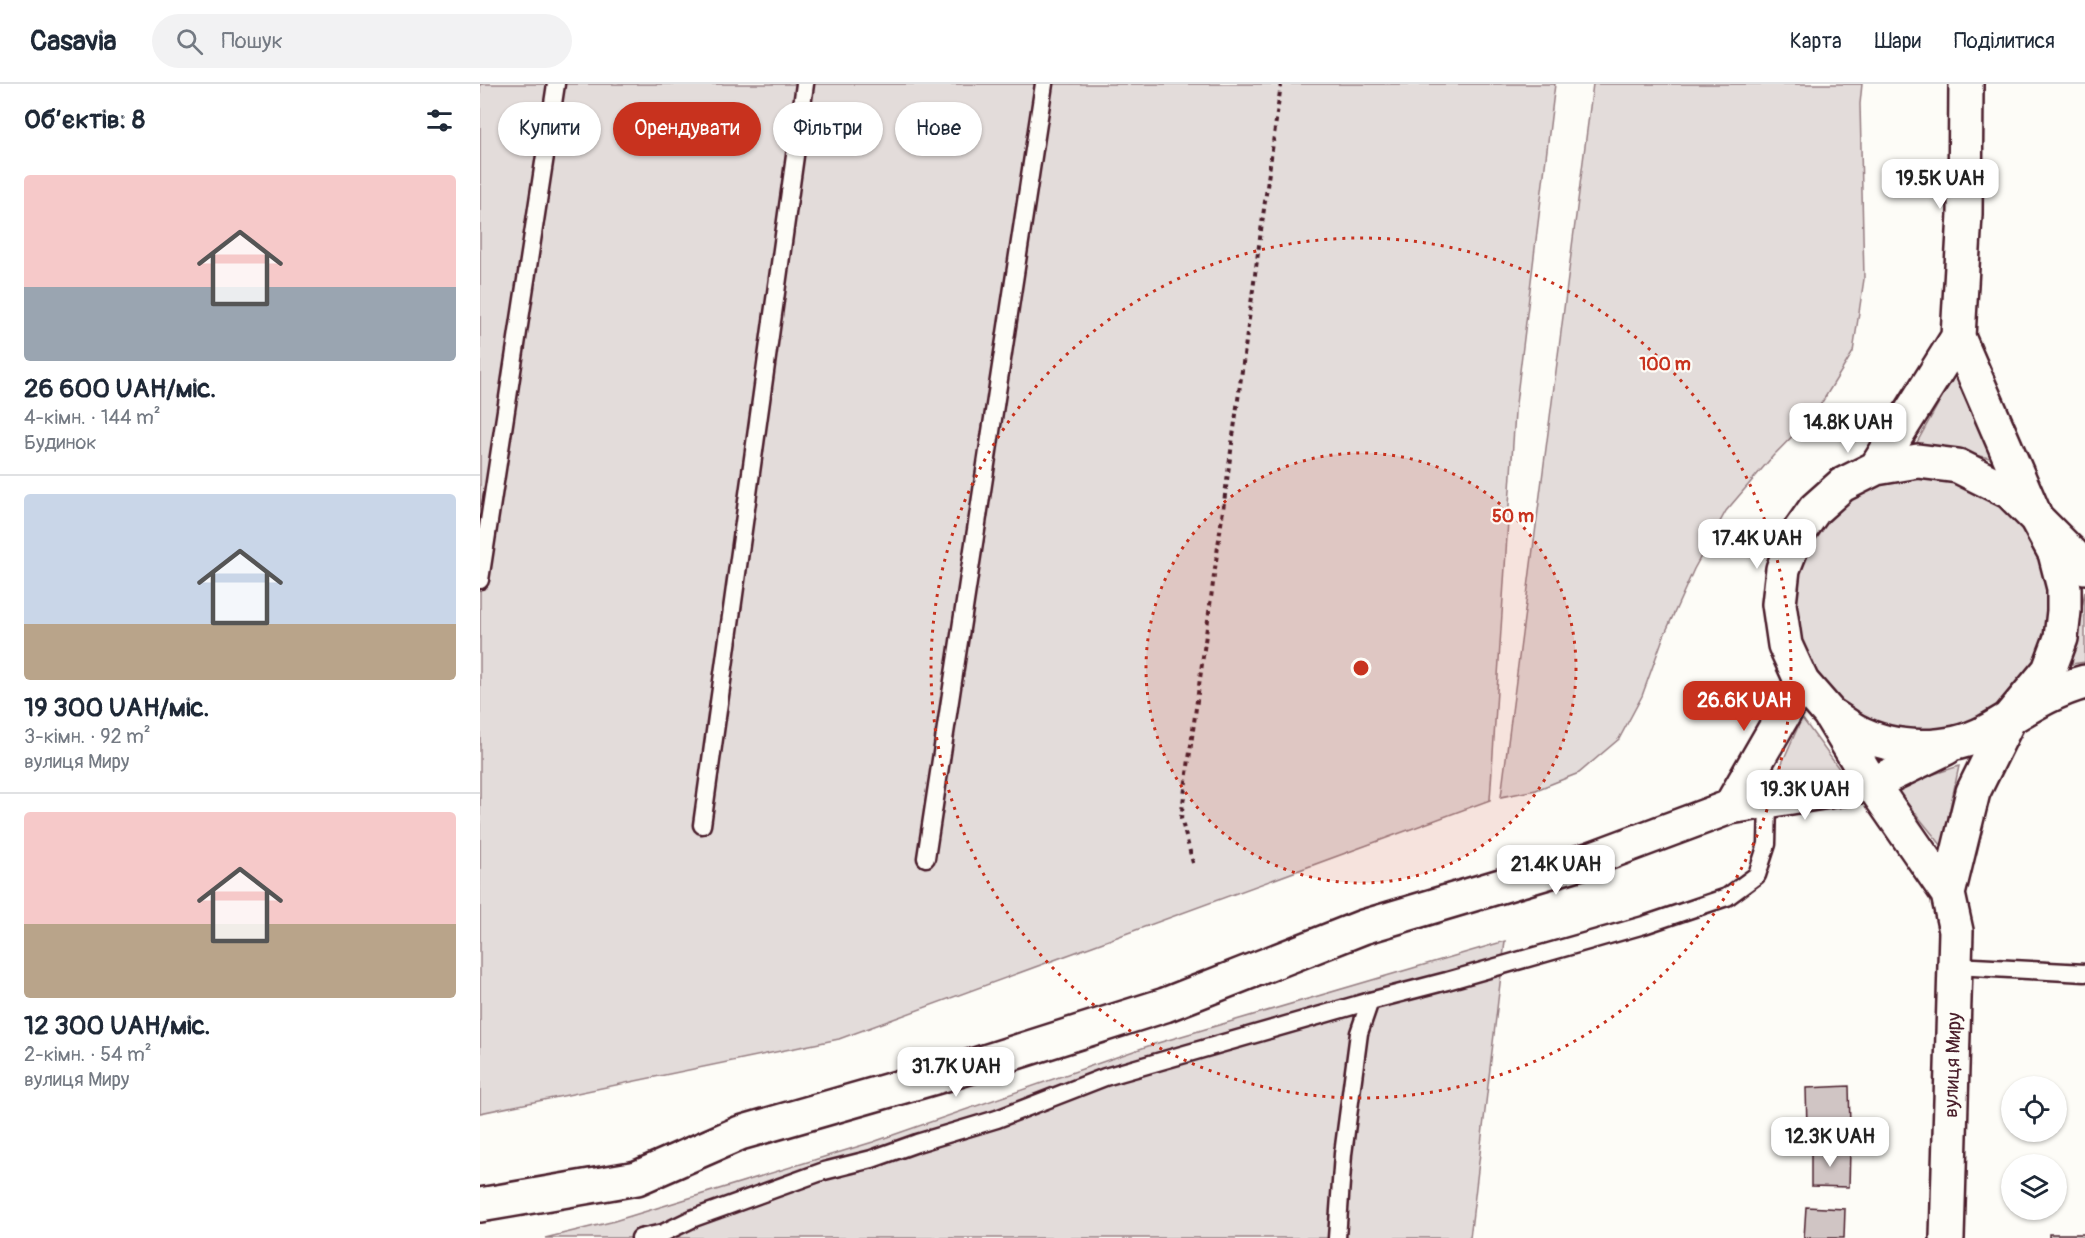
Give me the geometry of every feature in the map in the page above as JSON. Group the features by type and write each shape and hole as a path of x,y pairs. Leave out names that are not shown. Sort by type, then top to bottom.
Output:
{"street":[{"path":"1948,894 1973,792 2010,717 2049,670 2061,639 2064,611 2064,588 2055,553 2036,518 1958,337 1965,214 1966,84"},
{"path":"1876,468 1958,337"},
{"path":"1948,894 1872,784 1829,713 1802,682 1785,645 1779,604 1783,568 1796,536 1815,509 1842,485 1876,468 1918,461 1958,466 2010,492 2085,567"},
{"path":"1730,807 1802,682"},
{"path":"480,1205 637,1178 740,1133 953,1072 1165,1005 1363,927 1588,860 1730,807 1872,784 1960,742 1985,733 2068,686 2085,682"},
{"path":"1829,713 1856,731 1886,743 1924,747 1960,742"},
{"name":"вулиця Миру","path":"1947,1238 1956,931 1948,894"}],"lane":[{"path":"480,580 556,84"},
{"path":"702,825 805,84"},
{"path":"926,858 1044,84"},
{"path":"640,1238 663,1233 694,1218 824,1171 872,1160 917,1143 997,1119 1105,1077 1644,925 1727,897 1757,874 1767,844 1768,801"},
{"path":"1955,966 2085,973"},
{"path":"1337,1238 1343,1154 1359,1032 1370,1001"}],"path":[{"path":"1194,864 1181,818 1281,84"}],"shaded area":[{"path":"480,84 1555,84 1515,412 1490,800 839,1039 480,1113"},
{"path":"1593,84 1862,84 1860,104 1864,279 1853,352 1816,412 1773,456 1726,511 1694,569 1663,638 1642,696 1619,739 1579,773 1536,790 1501,797"},
{"path":"1956,372 1991,458 1915,446"},
{"path":"1908,477 1934,477 1959,482 1982,492 2003,506 2021,524 2035,545 2045,568 2050,606 2045,644 2035,667 2021,688 2003,706 1982,720 1959,730 1934,735 1908,735 1883,730 1860,720 1839,706 1821,688 1807,667 1797,644 1792,619 1792,593 1797,568 1807,545 1821,524 1839,506 1860,492 1883,482"},
{"path":"2085,591 2085,662 2072,664"},
{"path":"1802,718 1840,770 1770,790"},
{"path":"1959,766 1942,846 1894,787"},
{"path":"1505,941 1470,1238 545,1238 611,1222 873,1142 1151,1045"}],"building":[{"path":"1849,1086 1850,1126 1807,1128 1806,1088"},
{"path":"1811,1150 1850,1150 1849,1187 1811,1186"},
{"path":"1806,1207 1845,1209 1844,1238 1804,1238"},
{"path":"2049,1234 2085,1234 2085,1238 2049,1238"}]}
